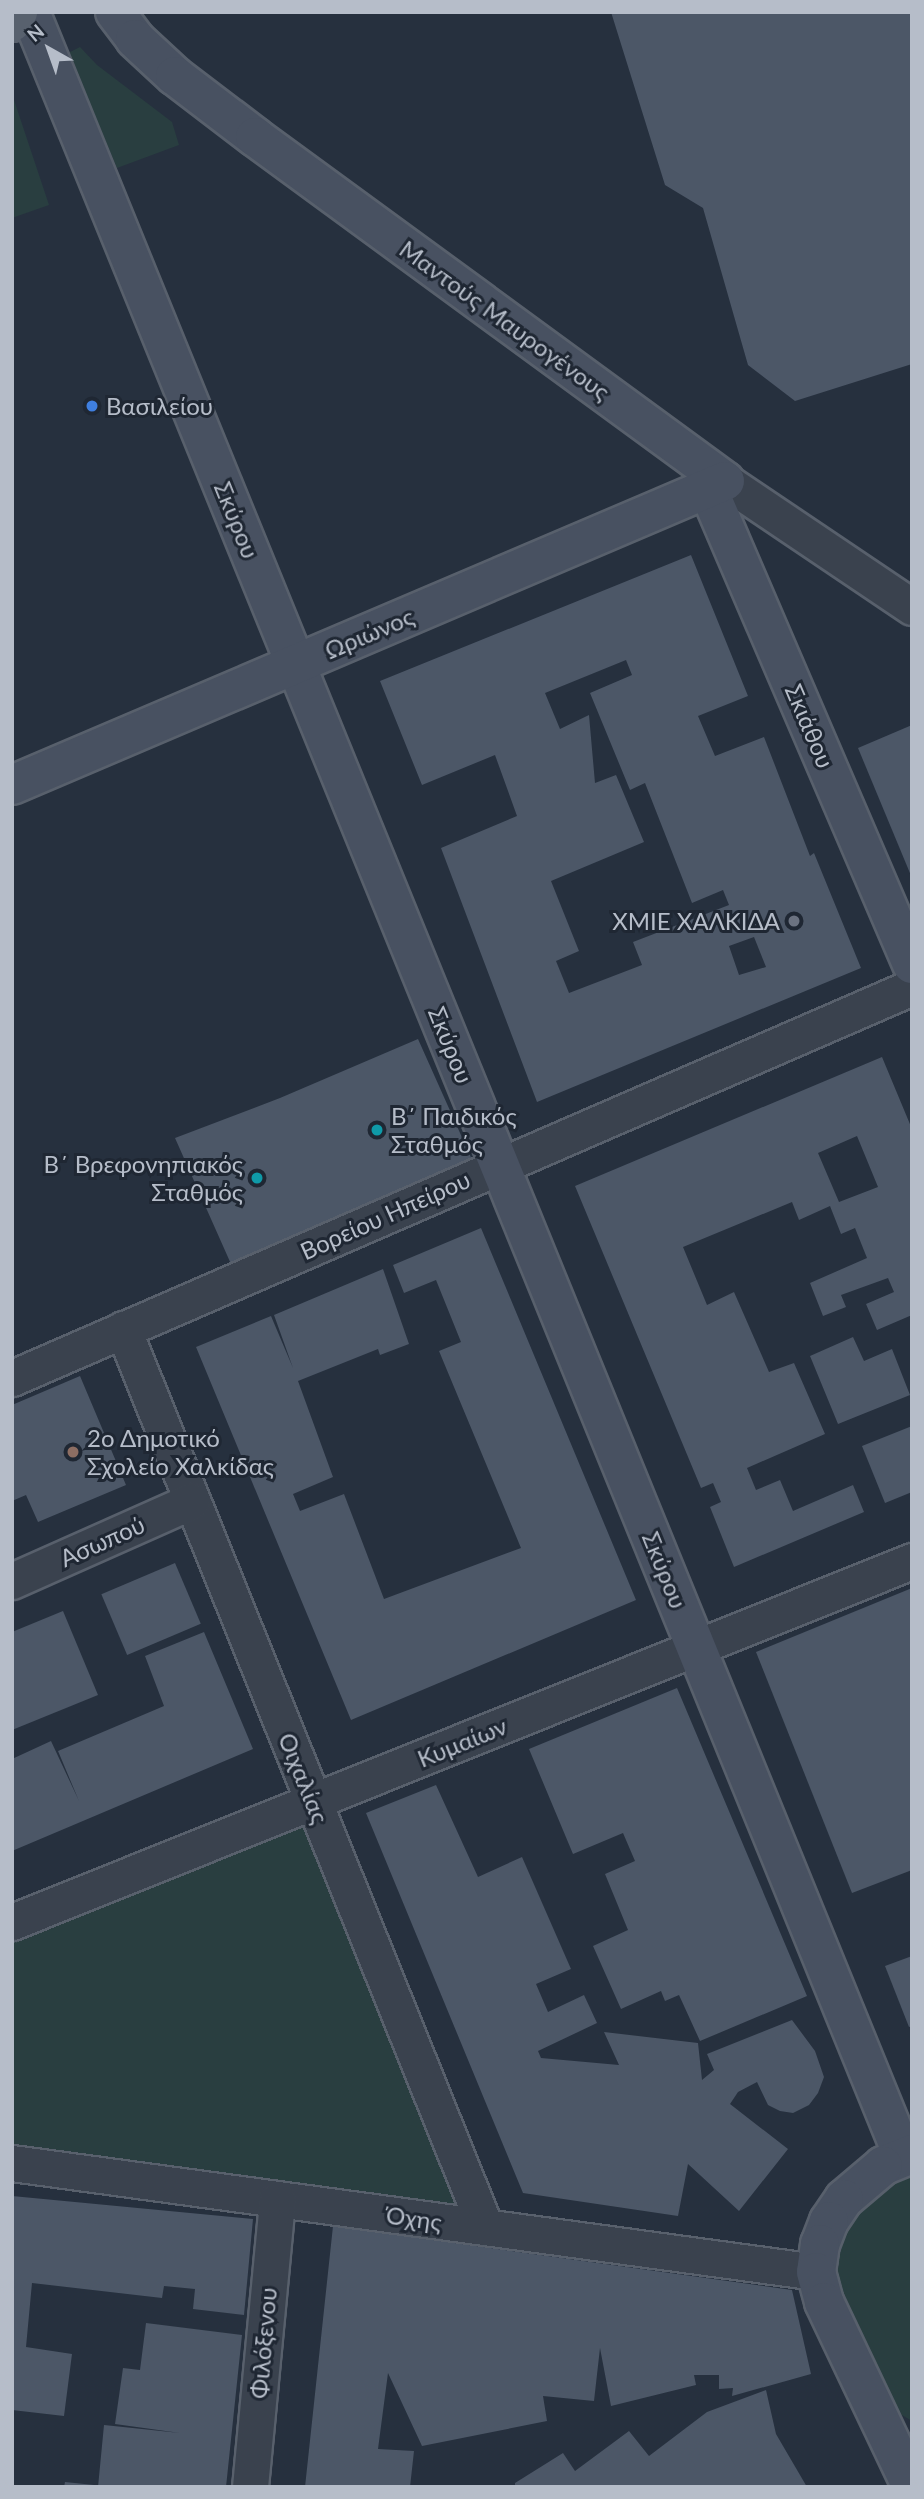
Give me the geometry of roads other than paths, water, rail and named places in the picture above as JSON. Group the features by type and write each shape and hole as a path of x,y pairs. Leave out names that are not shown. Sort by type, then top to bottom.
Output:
{"main road":[{"path":"12,22 18,12"}],"street":[{"name":"Σκύρου","path":"30,12 696,1648 907,2155"},
{"name":"Μαντούς Μαυρογένους","path":"115,12 135,39 166,67 255,137 717,485 912,607"},
{"name":"Ωριώνος","path":"12,785 717,485"},
{"name":"Σκιάθου","path":"717,485 912,964"},
{"name":"Βορείου Ηπείρου","path":"12,1378 912,987"},
{"name":"Οιχαλίας","path":"123,1329 485,2227"},
{"name":"Ασωπού","path":"12,1581 192,1501"},
{"name":"Κυμαίων","path":"12,1922 912,1562"},
{"path":"907,2155 863,2180 844,2199 820,2244 816,2272 824,2302 912,2487"},
{"name":"Όχης","path":"12,2163 816,2272"},
{"name":"Φιλόξενου","path":"250,2487 277,2199"}],"place":[{"name":"Βασιλείου","path":"92,406"},
{"name":"ΧΜΙΕ ΧΑΛΚΙΔΑ","path":"794,921"},
{"name":"Β΄ Παιδικός Σταθμός","path":"377,1130"},
{"name":"Β΄ Βρεφονηπιακός Σταθμός","path":"257,1178"},
{"name":"2ο Δημοτικό Σχολείο Χαλκίδας","path":"73,1452"}]}
